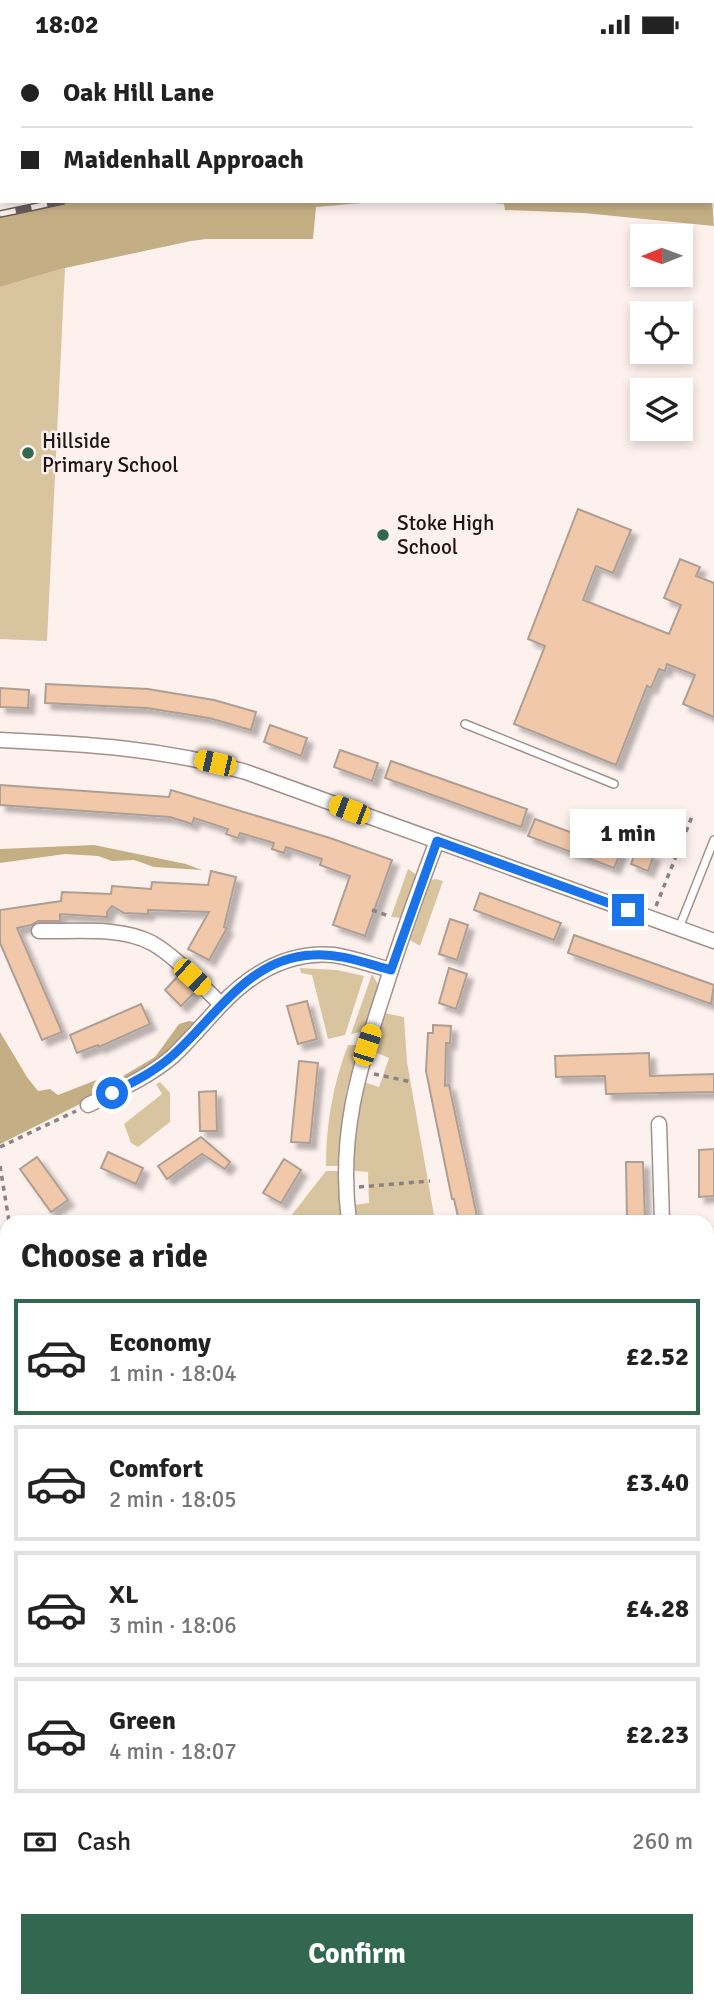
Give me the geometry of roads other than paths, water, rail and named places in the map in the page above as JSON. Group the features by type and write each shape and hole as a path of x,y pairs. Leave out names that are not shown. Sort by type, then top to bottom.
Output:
{"street":[{"path":"0,740 121,747 189,757 246,772 714,941"},
{"path":"349,1215 349,1122 359,1068 437,841"},
{"path":"39,931 117,934 139,938 163,951 221,1004"},
{"path":"88,1105 162,1064 187,1042 221,1004 258,973 277,963 302,956 336,956 391,970"},
{"path":"659,1124 662,1215"}],"lane":[{"path":"572,49 595,49"},
{"path":"465,724 614,784"},
{"path":"679,928 714,840"}],"railway":[{"path":"0,214 52,203"}],"place":[{"name":"Hillside Primary School","path":"28,453"},
{"name":"Stoke High School","path":"383,535"}]}
